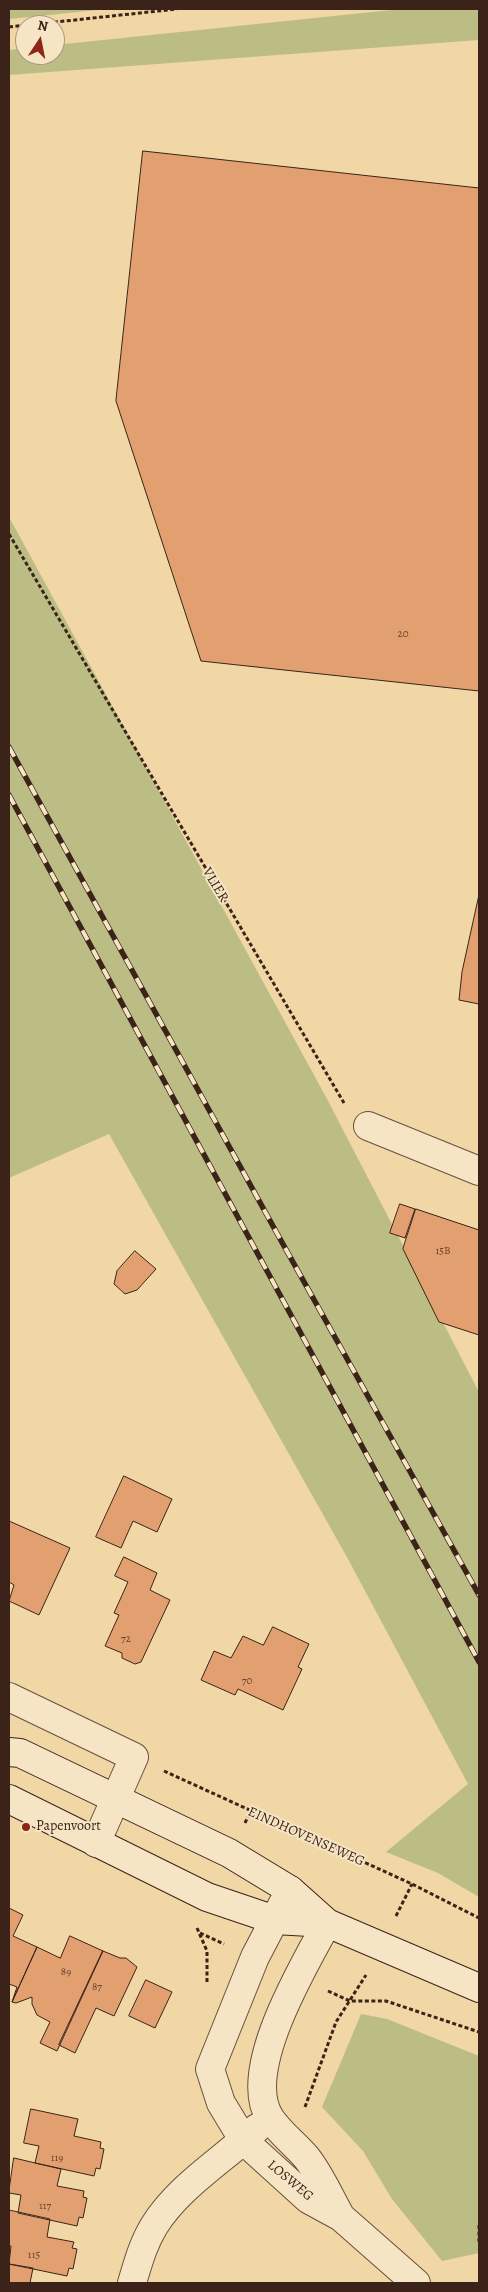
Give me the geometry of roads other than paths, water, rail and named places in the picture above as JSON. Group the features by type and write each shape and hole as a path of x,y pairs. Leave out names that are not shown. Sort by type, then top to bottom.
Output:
{"street":[{"path":"368,1126 479,1171"},
{"path":"9,1697 134,1757 96,1843"},
{"path":"9,1752 20,1754 229,1853 290,1890 327,1923 479,1988"},
{"path":"9,1799 207,1897 275,1920 327,1923"},
{"path":"244,2141 221,2103 210,2069 255,1957 290,1890"},
{"path":"132,2283 142,2249 154,2225 177,2198 208,2168 244,2141 269,2117 262,2093 263,2062 286,2001 327,1923"},
{"name":"LOSWEG","path":"269,2117 307,2158 341,2217"},
{"name":"LOSWEG","path":"244,2141 308,2199 341,2217 416,2283"}],"railway":[{"path":"9,747 479,1595"},
{"path":"9,795 479,1662"}],"place":[{"name":"Papenvoort","path":"26,1827"}]}
